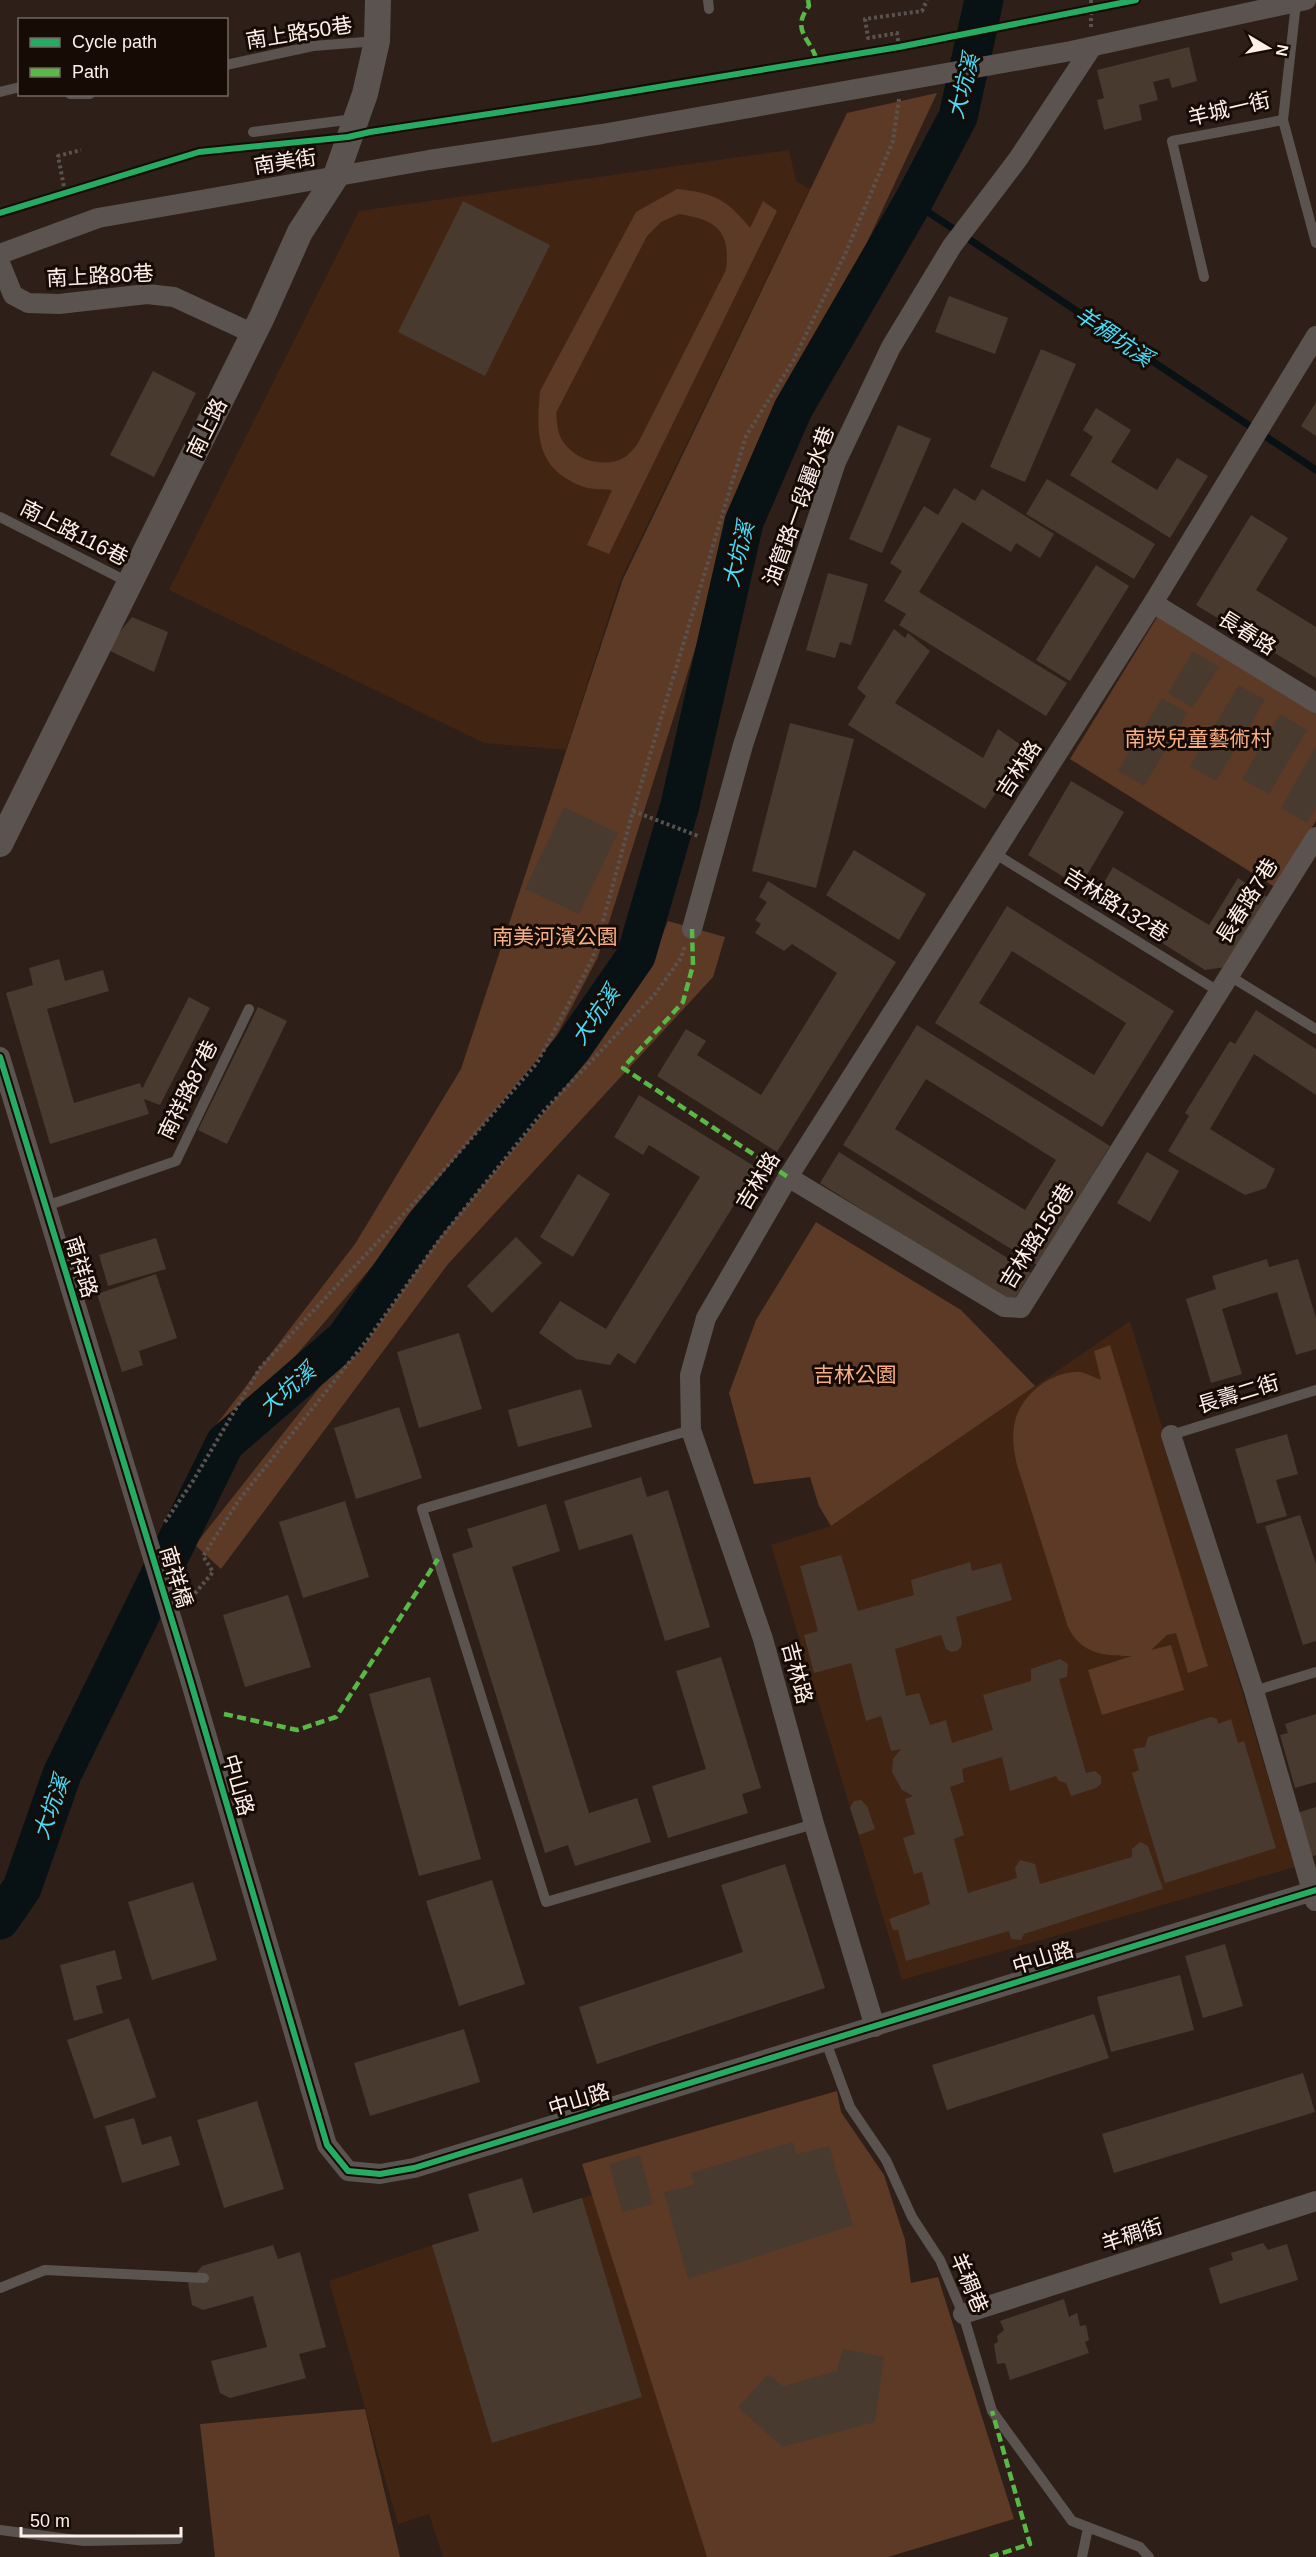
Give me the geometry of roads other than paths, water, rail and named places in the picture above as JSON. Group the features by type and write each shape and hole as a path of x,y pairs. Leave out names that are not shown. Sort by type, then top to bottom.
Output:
{"street":[{"name":"南上路","path":"0,844 254,334 300,232 335,178 365,94 377,41 378,0"},
{"name":"南美街","path":"0,254 98,218 1071,51 1301,1"},
{"name":"油管路一段麗水巷","path":"692,929 743,745 836,462 891,347 952,246 1018,159 1092,47"},
{"name":"南上路80巷","path":"0,263 13,295 28,303 59,304 147,294 174,297 254,334"},
{"name":"吉林路","path":"875,2027 814,1824 763,1639 691,1430 690,1375 706,1318 788,1177 1153,603 1316,336"},
{"name":"長春路","path":"1153,603 1316,703"},
{"name":"長春路7巷","path":"1223,983 1316,837"},
{"name":"吉林路156巷","path":"788,1177 1004,1307 1021,1308 1223,983"},
{"name":"南祥路","path":"0,1057 131,1488"},
{"path":"1171,1435 1254,1691 1314,1895"},
{"name":"南祥橋","path":"131,1488 189,1676"},
{"name":"中山路","path":"189,1676 327,2145 348,2170 380,2174 414,2168 1314,1895"},
{"name":"羊稠街","path":"963,2314 1316,2201"}],"lane":[{"name":"羊城一街","path":"1204,277 1172,141 1283,120 1301,1"},
{"name":"南上路50巷","path":"228,65 313,46 377,41"},
{"path":"0,92 18,88"},
{"path":"254,132 355,119"},
{"path":"1283,120 1316,243"},
{"name":"南上路116巷","path":"0,517 130,583"},
{"name":"吉林路132巷","path":"994,853 1223,983 1316,1029"},
{"name":"南祥路87巷","path":"46,1206 176,1161 249,1009"},
{"name":"長壽二街","path":"1171,1435 1316,1390"},
{"path":"691,1430 422,1509 546,1902 814,1824"},
{"path":"1254,1691 1316,1672"},
{"name":"羊稠巷","path":"826,2042 850,2107 886,2160 912,2217 940,2260 963,2314 992,2411 1072,2521 1140,2547 1149,2557"},
{"path":"0,2288 45,2270 204,2278"},
{"path":"1082,2557 1088,2528"},
{"path":"0,2530 84,2541 178,2539"}],"waterway":[{"name":"大坑溪","path":"0,1920 22,1888 62,1774 225,1443 345,1339 425,1225 573,1047 636,956 680,805 744,522 793,409 913,202 958,117 984,0"},
{"name":"羊稠坑溪","path":"913,202 1316,470"}],"park label":[{"name":"南崁兒童藝術村","path":"1198,739"},
{"name":"南美河濱公園","path":"555,937"},
{"name":"吉林公園","path":"855,1375"}]}
